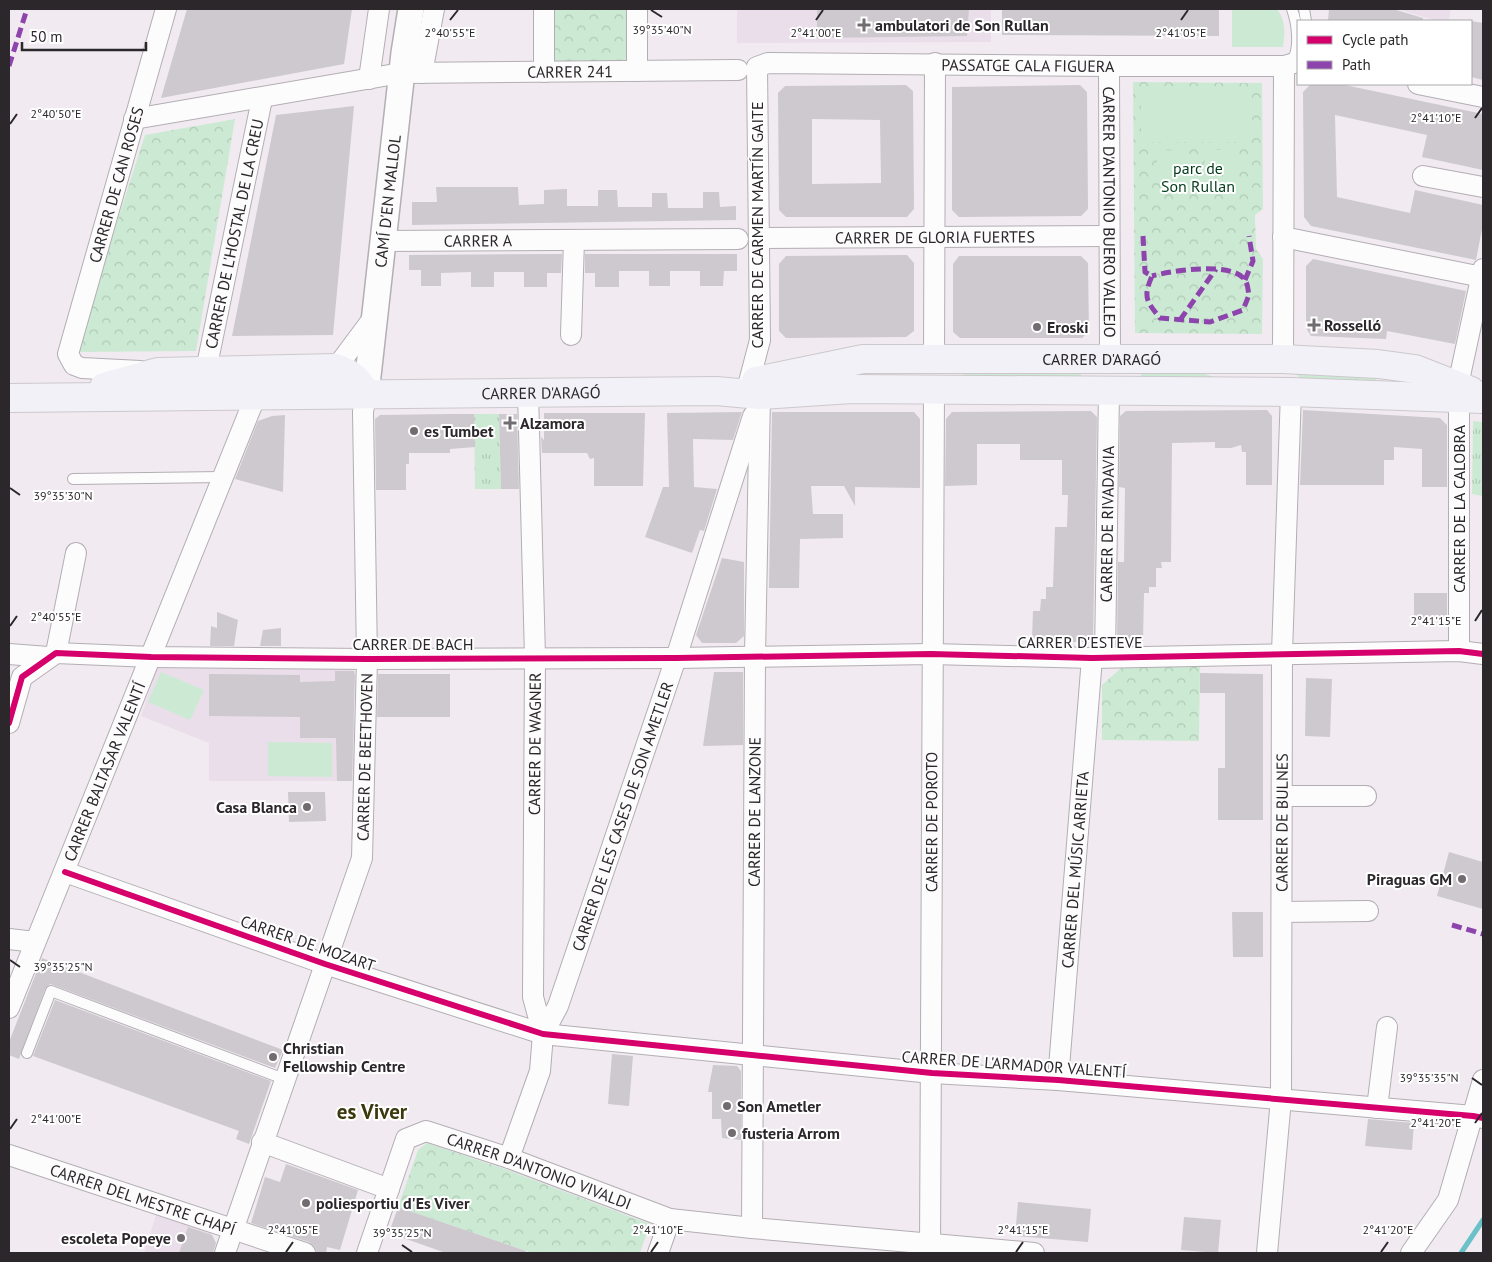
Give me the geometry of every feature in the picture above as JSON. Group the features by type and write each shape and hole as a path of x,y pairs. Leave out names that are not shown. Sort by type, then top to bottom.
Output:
{"main road":[{"name":"CARRER D'ARAGÓ","path":"754,389 780,376 863,359 1275,359 1378,364 1416,370 1471,395"},
{"path":"1275,359 1291,392"},
{"path":"934,360 934,390"},
{"name":"CARRER D'ARAGÓ","path":"66,398 158,372 336,368"},
{"path":"336,368 350,373 356,378 366,394"},
{"name":"CARRER D'ARAGÓ","path":"9,398 716,391 754,389 1471,395"}],"street":[{"name":"CARRER DE CAN ROSES","path":"158,372 82,368 70,360 68,354 166,9"},
{"path":"368,79 379,9"},
{"name":"CAMÍ D'EN MALLOL","path":"366,394 382,241 409,67 411,9"},
{"path":"409,67 434,9"},
{"path":"544,9 544,72"},
{"path":"637,9 637,71"},
{"name":"PASSATGE CALA FIGUERA","path":"747,68 768,63 1109,66 1291,63"},
{"path":"934,360 935,63"},
{"path":"1275,359 1291,63"},
{"name":"CARRER D'ANTONIO BUERO VALLEJO","path":"1109,66 1110,359"},
{"name":"CARRER 241","path":"134,119 262,99 368,79 409,67 544,72 747,68"},
{"name":"CARRER DE CARMEN MARTÍN GAITE","path":"747,68 760,238 760,340 754,389"},
{"path":"1423,85 1483,97"},
{"name":"CARRER DE L'HOSTAL DE LA CREU","path":"206,370 262,99"},
{"path":"1423,176 1483,187"},
{"name":"CARRER DE GLORIA FUERTES","path":"760,238 1109,236"},
{"path":"1283,237 1482,273"},
{"name":"CARRER A","path":"382,241 738,239"},
{"path":"571,335 574,240"},
{"name":"CARRER DE LA CALOBRA","path":"1459,651 1471,395 1482,273"},
{"path":"336,368 375,315"},
{"path":"1109,391 1110,359"},
{"name":"CARRER DE LANZONE","path":"752,1228 755,656 754,389"},
{"name":"CARRER DE LES CASES DE SON AMETLER","path":"543,1034 558,1006 676,658 754,389"},
{"name":"CARRER DE POROTO","path":"930,1249 932,1073 931,654 934,390"},
{"name":"CARRER DE RIVADAVIA","path":"1098,657 1109,391"},
{"name":"CARRER DE WAGNER","path":"528,392 535,657 533,997 543,1034"},
{"name":"CARRER DE BULNES","path":"1267,1253 1281,1099 1282,653 1291,392"},
{"name":"CARRER DE BEETHOVEN","path":"225,1253 362,858 367,659 363,412 366,394"},
{"name":"CARRER BALTASAR VALENTÍ","path":"9,1008 35,942 66,872 150,657 256,395"},
{"path":"9,723 22,677 52,655 76,553"},
{"name":"CARRER D'ESTEVE","path":"676,658 931,654 1098,657 1459,651 1483,654"},
{"name":"CARRER DE BACH","path":"9,654 367,659 676,658"},
{"name":"CARRER DEL MÚSIC ARRIETA","path":"1058,1080 1098,657"},
{"path":"1282,796 1366,796"},
{"name":"CARRER DE MOZART","path":"66,872 324,964 543,1034"},
{"path":"1282,912 1368,911"},
{"path":"9,939 35,942"},
{"path":"1377,1108 1387,1027"},
{"path":"509,1158 540,1070 543,1034"},
{"name":"CARRER DE L'ARMADOR VALENTÍ","path":"543,1034 932,1073 1058,1080 1478,1117"},
{"path":"1411,1253 1448,1200 1478,1117 1483,1080"},
{"name":"CARRER D'ANTONIO VIVALDI","path":"389,1189 406,1138 426,1131 509,1158 670,1219 930,1249 1034,1253"},
{"path":"262,1142 389,1189 367,1253"},
{"name":"CARRER DEL MESTRE CHAPÍ","path":"9,1155 233,1231 305,1253"},
{"path":"658,1253 670,1219"}],"lane":[{"path":"1291,63 1296,53 1296,19 1292,9"},
{"path":"73,479 222,477"},
{"path":"27,1053 51,991 284,1079"}],"shaded area":[{"name":"ambulatori de Son Rullan","path":"737,9 991,9 991,42 737,43"},
{"path":"1397,9 1451,9 1449,20 1434,20"},
{"path":"157,668 353,668 355,781 209,781 209,743 141,716"},
{"name":"escoleta Popeye","path":"156,1215 211,1233 216,1243 213,1253 144,1253"}],"green space":[{"path":"544,9 637,9 637,71 544,72"},
{"path":"1232,9 1277,9 1284,27 1283,47 1232,47"},
{"name":"parc de Son Rullan","path":"1133,82 1262,83 1263,209 1255,215 1256,249 1263,259 1262,334 1135,333"},
{"path":"1141,86 1252,87 1252,142 1141,142"},
{"path":"235,119 196,351 75,352 145,135"},
{"path":"1157,150 1186,151 1186,179 1157,178"},
{"path":"1205,150 1238,150 1239,175 1205,175"},
{"path":"1081,369 1081,379 963,380 963,370"},
{"path":"1188,369 1218,378 1141,379 1141,370"},
{"path":"1297,371 1378,377 1375,381 1300,378 1296,374"},
{"path":"474,414 499,414 501,489 475,489"},
{"path":"1473,421 1483,422 1483,496 1472,494"},
{"path":"1200,666 1199,741 1102,740 1102,685 1121,668"},
{"path":"161,672 204,690 190,720 148,702"},
{"path":"268,742 332,743 332,777 268,776"},
{"path":"427,1143 505,1169 650,1224 640,1253 532,1253 398,1207 418,1150"}],"building":[{"path":"187,9 352,9 344,64 161,98"},
{"path":"817,9 969,9 967,36 817,38"},
{"path":"1002,9 1219,9 1219,36 1002,35"},
{"path":"1329,9 1393,9 1423,18 1423,20 1328,20"},
{"path":"1472,21 1483,23 1483,80 1472,77"},
{"path":"906,85 913,91 914,209 907,217 786,217 779,210 778,93 785,86","holes":["812,119 880,120 881,183 812,184"]},
{"path":"1080,85 1087,92 1088,209 1081,216 959,217 952,210 952,87"},
{"path":"1310,85 1345,85 1483,114 1483,170 1422,157 1427,135 1335,115 1337,197 1410,213 1415,190 1483,205 1483,224 1476,260 1311,226 1304,217 1303,92"},
{"path":"354,106 333,335 232,336 276,115"},
{"path":"436,187 518,187 519,205 544,204 544,190 567,189 567,206 598,206 598,190 617,190 618,207 652,207 652,193 667,193 668,208 703,208 703,192 719,192 720,207 736,206 736,220 412,225 412,202 437,202"},
{"path":"562,254 561,273 547,273 547,287 524,287 524,272 494,272 494,287 471,287 471,272 441,273 441,286 421,286 421,270 409,270 409,255"},
{"path":"585,254 737,254 737,271 724,271 723,286 700,286 700,271 670,271 670,286 649,286 649,271 619,271 619,287 595,287 595,273 585,273"},
{"path":"907,255 914,263 914,331 906,337 786,338 779,331 779,264 786,256"},
{"path":"959,256 1081,256 1088,263 1089,331 1082,338 960,338 953,332 953,264"},
{"path":"1313,259 1466,291 1455,344 1387,331 1386,339 1311,336 1306,328 1306,266"},
{"path":"1267,410 1272,416 1272,485 1246,485 1246,452 1242,452 1241,445 1231,448 1215,448 1215,442 1172,443 1171,562 1161,562 1162,568 1156,568 1156,587 1149,587 1149,593 1144,593 1143,641 1117,641 1118,562 1124,562 1125,488 1119,487 1120,416 1126,411"},
{"path":"1303,410 1440,418 1447,425 1447,487 1422,487 1422,449 1394,447 1394,460 1384,460 1384,485 1300,485"},
{"path":"1091,411 1097,417 1093,642 1063,642 1063,638 1032,638 1033,611 1040,611 1041,599 1046,599 1046,587 1053,587 1055,527 1067,527 1068,495 1062,495 1062,460 1020,460 1020,444 977,444 977,485 945,486 946,419 952,412"},
{"path":"742,412 733,440 693,439 694,487 717,489 704,531 700,530 692,553 645,537 663,487 669,487 667,413"},
{"path":"772,412 914,412 920,419 920,488 855,487 855,506 844,486 811,486 813,514 843,514 843,538 800,539 799,588 769,588"},
{"path":"544,413 645,413 643,486 594,486 594,458 590,459 587,453 542,453 541,437 544,440"},
{"path":"474,414 475,447 450,449 450,453 409,453 409,464 406,464 406,490 376,490 375,419 380,415"},
{"path":"499,414 517,414 519,489 501,489"},
{"path":"285,415 283,492 235,479 258,421 272,416"},
{"path":"722,558 744,562 744,636 736,643 702,643 696,635"},
{"path":"1414,593 1447,593 1447,618 1414,618"},
{"path":"217,612 238,620 234,646 210,646 211,626 217,628"},
{"path":"281,628 281,646 260,646 263,630"},
{"path":"335,671 354,671 355,675 352,781 337,781 336,738 300,738 300,717 209,716 209,674 300,675 300,682 335,681"},
{"path":"714,672 743,672 743,745 703,746"},
{"path":"1200,673 1263,674 1263,820 1218,820 1218,768 1225,768 1225,693 1200,693"},
{"path":"378,674 450,674 450,717 377,717"},
{"path":"1306,678 1332,679 1330,737 1305,736"},
{"name":"Casa Blanca","path":"288,792 325,792 326,821 289,822"},
{"name":"Piraguas GM","path":"1449,852 1483,862 1483,909 1437,896"},
{"path":"1232,912 1263,912 1263,957 1233,957"},
{"path":"42,958 283,1050 275,1068 50,984 45,989 19,1059 9,1055 9,1042"},
{"path":"55,1000 271,1081 249,1144 236,1139 239,1131 33,1056"},
{"path":"612,1054 633,1056 629,1106 608,1104"},
{"name":"Son Ametler","path":"713,1065 737,1066 741,1071 741,1140 722,1138 721,1119 712,1119 712,1092 708,1092"},
{"path":"1368,1119 1414,1123 1412,1150 1365,1146"},
{"name":"poliesportiu d'Es Viver","path":"286,1164 358,1190 340,1250 327,1247 326,1253 317,1253 314,1246 309,1242 251,1223 265,1177 280,1182"},
{"path":"1018,1202 1091,1209 1088,1242 1015,1236"},
{"path":"398,1207 526,1251 525,1253 446,1253 389,1233"},
{"path":"1184,1217 1221,1220 1218,1253 1181,1250"},
{"path":"188,1227 212,1235 216,1243 213,1253 179,1253"}],"waterway":[{"path":"1461,1253 1483,1220"}],"marked path":[{"path":"9,66 27,9"},
{"path":"1143,236 1145,272 1152,276 1147,289 1147,298 1160,318 1210,322 1243,310 1249,295 1245,280 1238,274 1228,271 1201,269 1152,276"},
{"path":"1245,280 1253,261 1249,236"},
{"path":"1180,320 1216,269"},
{"path":"1452,925 1483,934"}],"cycle path":[{"path":"9,723 22,677 56,653 151,657 367,659 676,658 931,654 1092,658 1459,651 1483,654"},
{"path":"65,872 325,964 543,1034 932,1073 1058,1080 1483,1118"}],"place":[{"name":"ambulatori de Son Rullan","path":"864,25"},
{"name":"Rosselló","path":"1314,325"},
{"name":"Eroski","path":"1037,327"},
{"name":"Alzamora","path":"510,423"},
{"name":"es Tumbet","path":"414,431"},
{"name":"Casa Blanca","path":"307,807"},
{"name":"Piraguas GM","path":"1462,879"},
{"name":"Christian Fellowship Centre","path":"273,1057"},
{"name":"Son Ametler","path":"727,1106"},
{"name":"fusteria Arrom","path":"732,1133"},
{"name":"poliesportiu d'Es Viver","path":"306,1203"},
{"name":"escoleta Popeye","path":"181,1238"}],"district":[{"name":"es Viver","path":"372,1112"}]}
